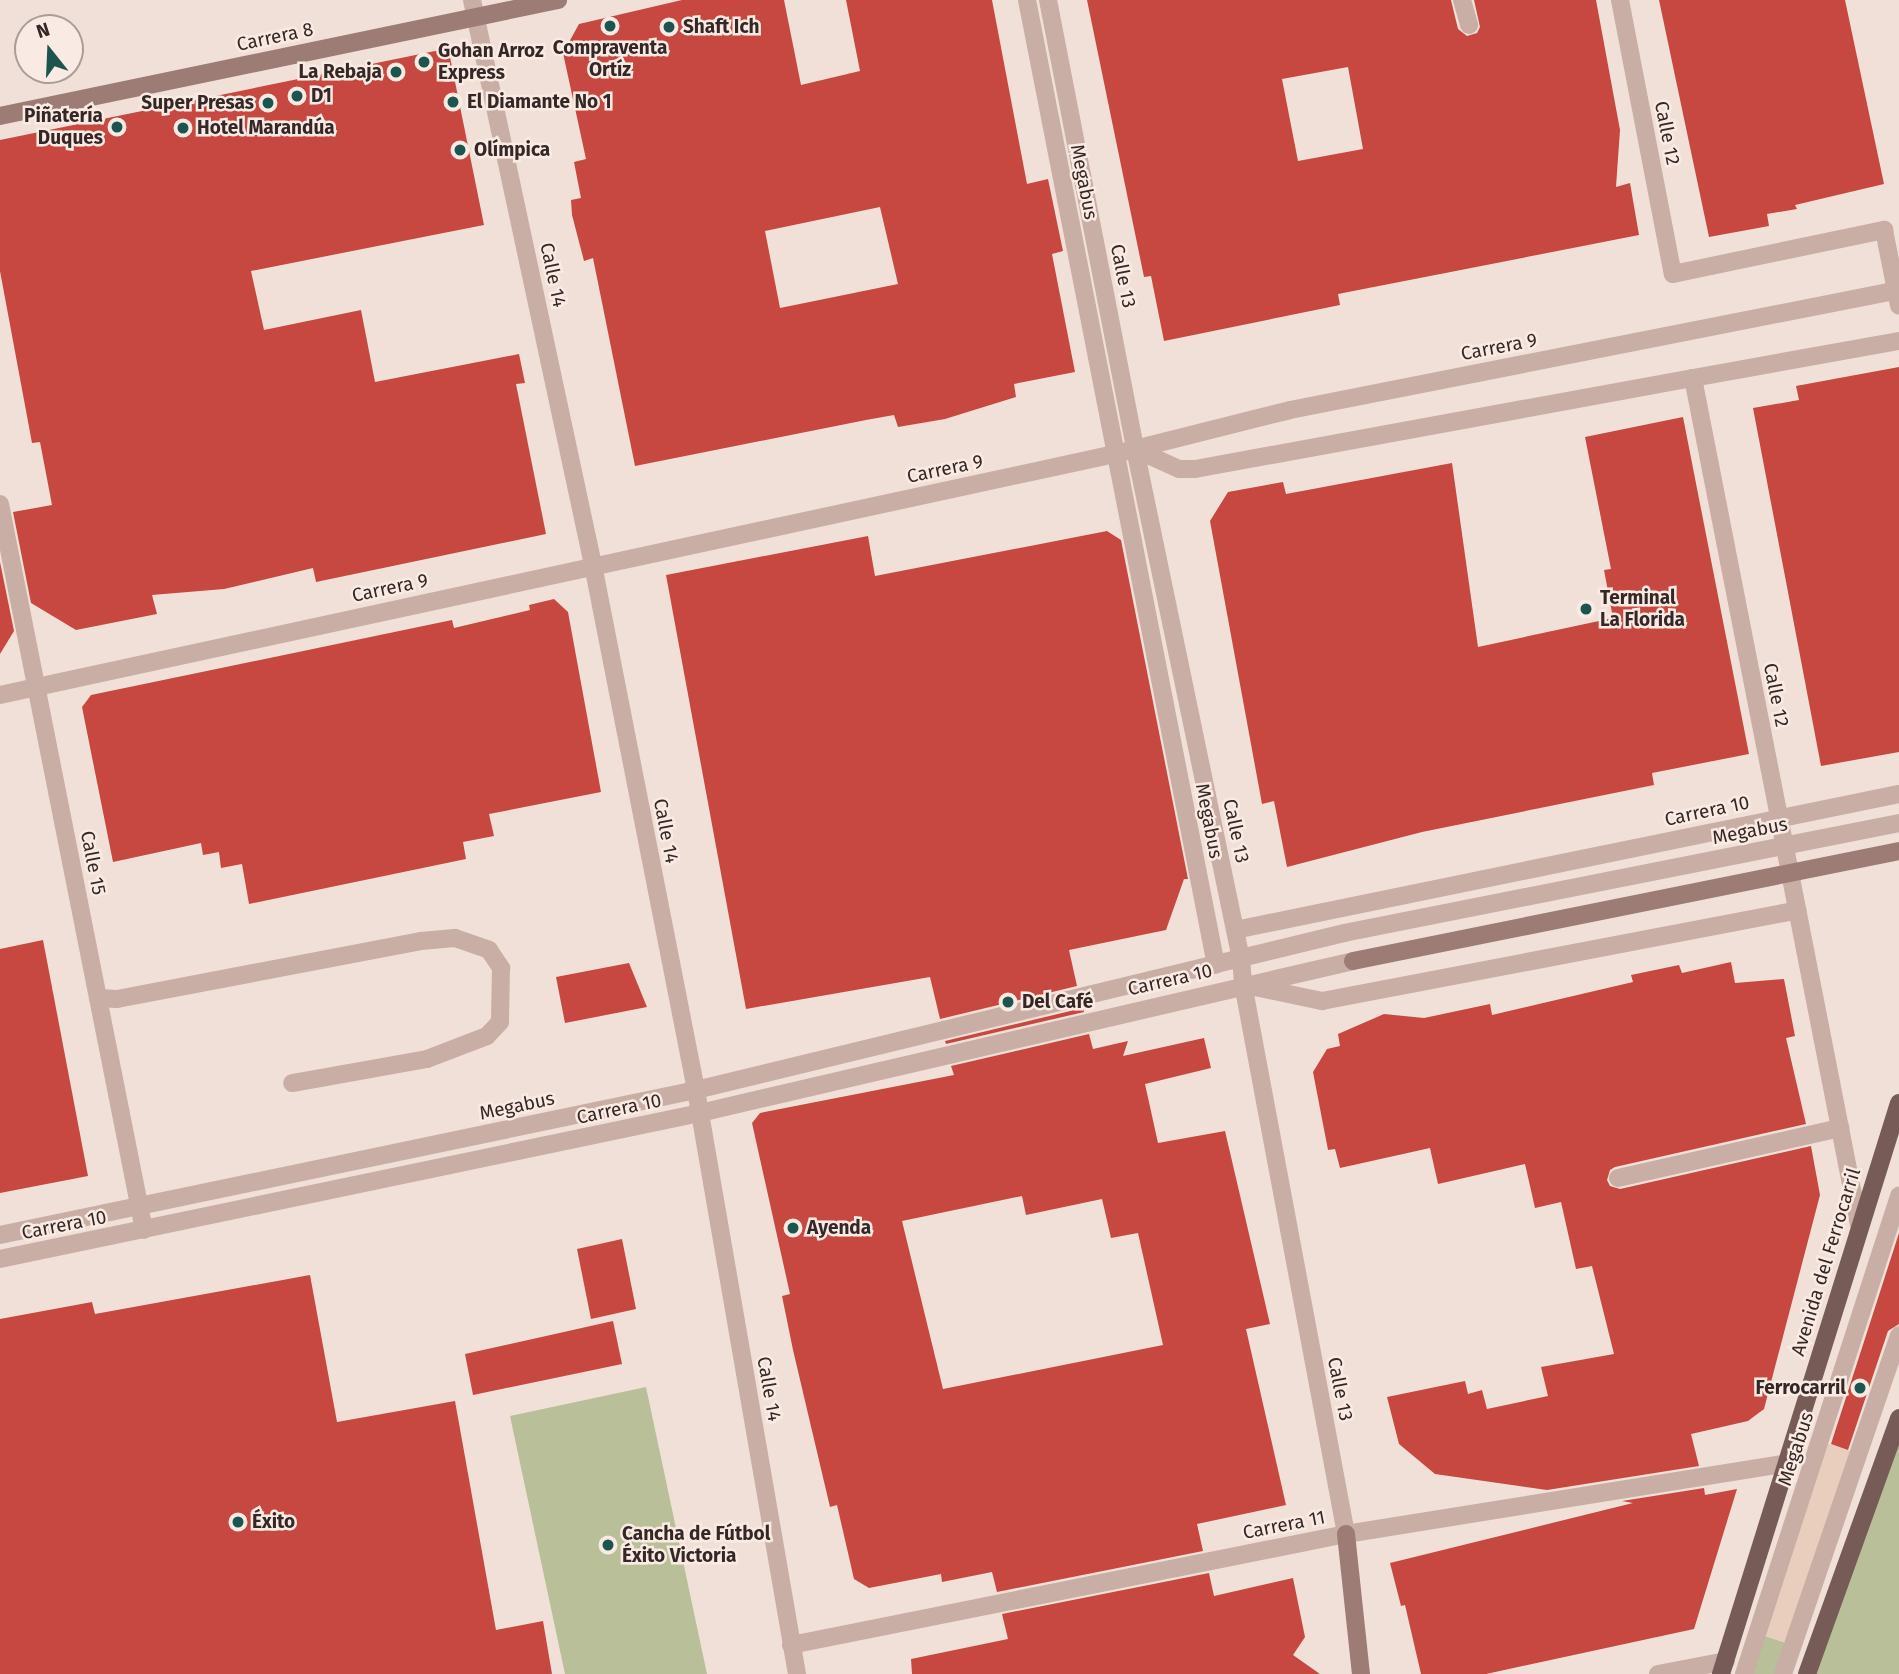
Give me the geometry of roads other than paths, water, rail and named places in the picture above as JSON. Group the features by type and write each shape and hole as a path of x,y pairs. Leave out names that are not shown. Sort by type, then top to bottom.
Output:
{"main road":[{"name":"Carrera 8","path":"0,116 474,8 558,0"},
{"name":"Carrera 10","path":"1353,961 1899,850"},
{"name":"Avenida del Ferrocarril","path":"1723,1668 1899,1103"},
{"path":"1807,1674 1898,1429"},
{"name":"Calle 13","path":"1346,1534 1361,1674"}],"street":[{"name":"Megabus","path":"1027,0 1216,965"},
{"name":"Calle 13","path":"1048,0 1135,449 1241,958 1243,984 1346,1534"},
{"path":"1462,0 1469,25"},
{"name":"Calle 12","path":"1620,0 1672,274 1891,229 1899,306"},
{"name":"Calle 14","path":"474,8 593,565 696,1090 797,1674"},
{"name":"Carrera 9","path":"0,695 1115,454 1290,410 1899,290"},
{"path":"1135,449 1179,469 1195,469 1899,341"},
{"name":"Calle 12","path":"1693,378 1859,1225"},
{"name":"Calle 15","path":"0,504 144,1230"},
{"name":"Carrera 10","path":"1235,930 1899,794"},
{"name":"Megabus","path":"0,1235 696,1090 1343,933 1899,823"},
{"name":"Carrera 10","path":"1243,984 1322,1001 1797,910"},
{"path":"98,998 117,999 421,941 455,938 489,950 501,968 500,1021 487,1036 427,1059 292,1083"},
{"name":"Carrera 10","path":"0,1259 700,1113 1243,984 1353,961"},
{"path":"1618,1178 1840,1128"},
{"name":"Megabus","path":"1744,1674 1899,1196"},
{"path":"1783,1674 1861,1454 1899,1335"},
{"name":"Carrera 11","path":"791,1644 1346,1534 1787,1462"},
{"path":"1658,1674 1723,1668"}],"place":[{"name":"Compraventa Ortíz","path":"610,26"},
{"name":"Shaft Ich","path":"669,27"},
{"name":"Gohan Arroz Express","path":"424,62"},
{"name":"La Rebaja","path":"396,72"},
{"name":"D1","path":"297,96"},
{"name":"El Diamante No 1","path":"453,102"},
{"name":"Super Presas","path":"268,103"},
{"name":"Piñatería Duques","path":"117,127"},
{"name":"Hotel Marandúa","path":"183,128"},
{"name":"Olímpica","path":"460,150"},
{"name":"Terminal La Florida","path":"1586,609"},
{"name":"Del Café","path":"1008,1002"},
{"name":"Ayenda","path":"793,1228"},
{"name":"Ferrocarril","path":"1860,1388"},
{"name":"Éxito","path":"238,1522"},
{"name":"Cancha de Fútbol Éxito Victoria","path":"608,1545"}]}
